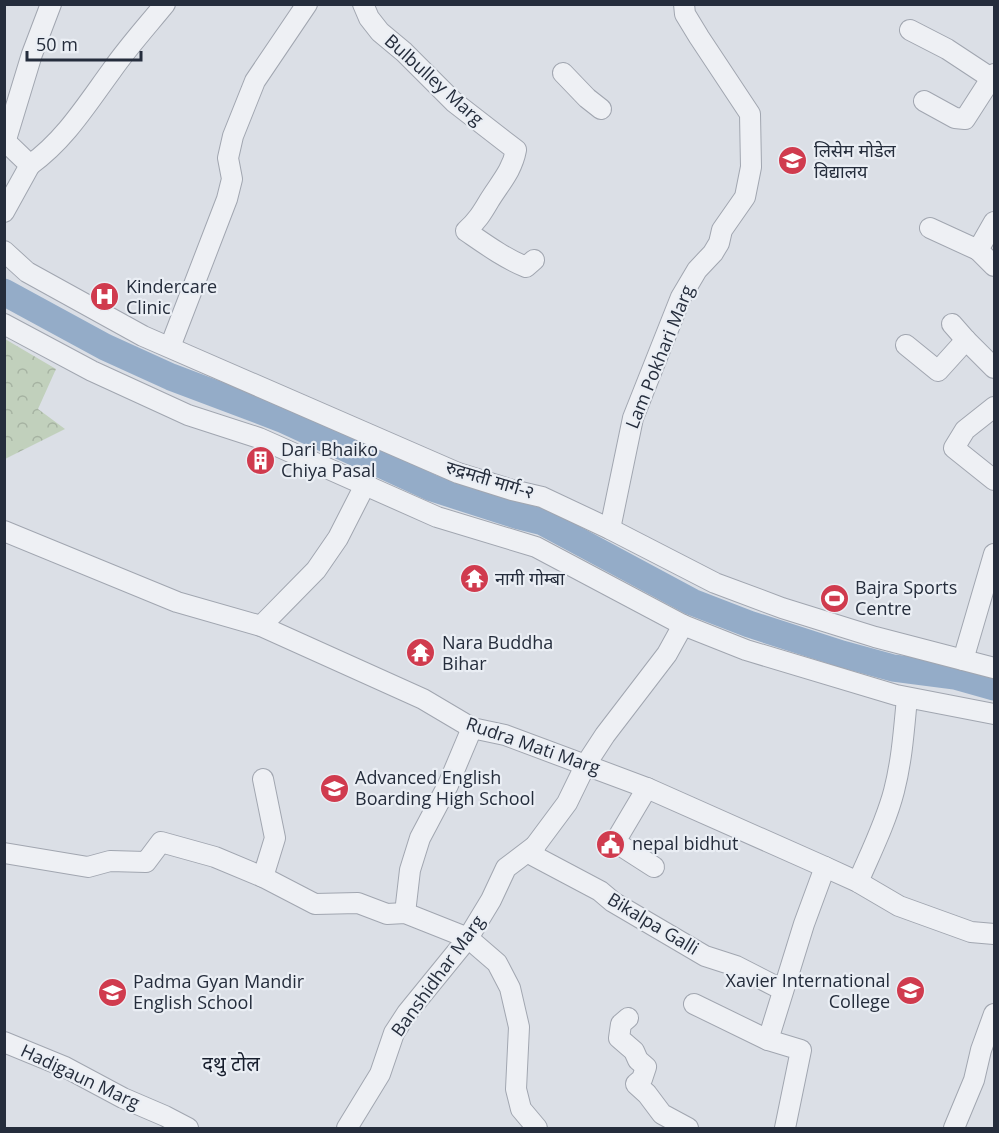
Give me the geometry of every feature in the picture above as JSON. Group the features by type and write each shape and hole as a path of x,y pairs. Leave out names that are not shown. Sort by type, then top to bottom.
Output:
{"street":[{"path":"30,165 5,142 32,54 51,4"},
{"path":"4,212 30,165 44,155 81,115 113,69 165,4"},
{"path":"170,347 227,199 232,179 228,158 233,136 255,81 307,4"},
{"name":"Bulbulley Marg","path":"363,4 369,18 380,32 404,52 454,102 516,150 513,164 503,182 480,218 466,231 518,264 526,267 534,260"},
{"name":"Lam Pokhari Marg","path":"610,529 633,418 681,297 697,270 713,253 725,224 745,196 751,167 750,114 685,14 684,4"},
{"path":"910,30 993,76 965,119 955,118 924,101"},
{"path":"563,73 601,109"},
{"path":"978,250 994,222"},
{"path":"930,228 978,250 994,266"},
{"name":"रुद्रमती मार्ग-२","path":"4,251 27,272 83,305 143,336 458,473 542,497 715,583 782,608 875,637 994,668"},
{"path":"4,324 92,371 189,415 259,438 437,517 536,547 683,625 788,664 907,698 994,714"},
{"path":"952,324 994,368"},
{"path":"906,345 938,370 966,340"},
{"path":"994,407 965,430 954,448 994,480"},
{"path":"261,626 316,570 338,538 365,485"},
{"name":"Rudra Mati Marg","path":"4,531 177,602 261,626 423,699 472,728 505,735 647,788 858,882 899,906 971,932 994,934"},
{"path":"963,660 994,554"},
{"name":"Banshidhar Marg","path":"346,1128 380,1074 394,1033 423,992 468,938 492,900 506,868 535,846 567,803 585,764 667,654 683,625"},
{"path":"858,882 884,823 894,790 901,759 907,698"},
{"path":"405,913 411,870 420,838 448,785 472,728"},
{"path":"263,779 275,838 263,877"},
{"path":"647,788 615,842 654,867"},
{"path":"4,853 88,867 110,861 147,862 161,842 215,857 263,877 315,904 358,903 387,914 405,913 468,938 497,963 510,988 519,1027 516,1089 521,1109 537,1128"},
{"name":"Bikalpa Galli","path":"535,846 534,856 600,891 624,908 705,956 736,966 783,990"},
{"path":"768,1040 804,924 825,867"},
{"path":"694,1004 768,1040 801,1050 785,1128"},
{"path":"954,1128 974,1080 981,1050 994,1014"},
{"path":"628,1018 621,1024 619,1038 634,1051 638,1060 646,1067 642,1079 636,1084 662,1114 688,1128"},
{"name":"Hadigaun Marg","path":"4,1042 65,1067 123,1098 189,1128"}],"green space":[{"path":"5,339 56,369 38,409 65,429 5,459"}],"waterway":[{"path":"4,292 105,347 171,377 282,419 432,488 543,522 692,602 749,624 842,654 893,668 955,676 994,687"}],"place":[{"name":"लिसेम मोडेल विद्यालय","path":"793,161"},
{"name":"Kindercare Clinic","path":"105,297"},
{"name":"Dari Bhaiko Chiya Pasal","path":"260,460"},
{"name":"नागी गोम्बा","path":"474,579"},
{"name":"Bajra Sports Centre","path":"834,598"},
{"name":"Nara Buddha Bihar","path":"421,653"},
{"name":"Advanced English Boarding High School","path":"334,788"},
{"name":"nepal bidhut","path":"611,844"},
{"name":"Xavier International College","path":"911,991"},
{"name":"Padma Gyan Mandir English School","path":"112,992"}],"district":[{"name":"दथु टोल","path":"231,1064"}]}
